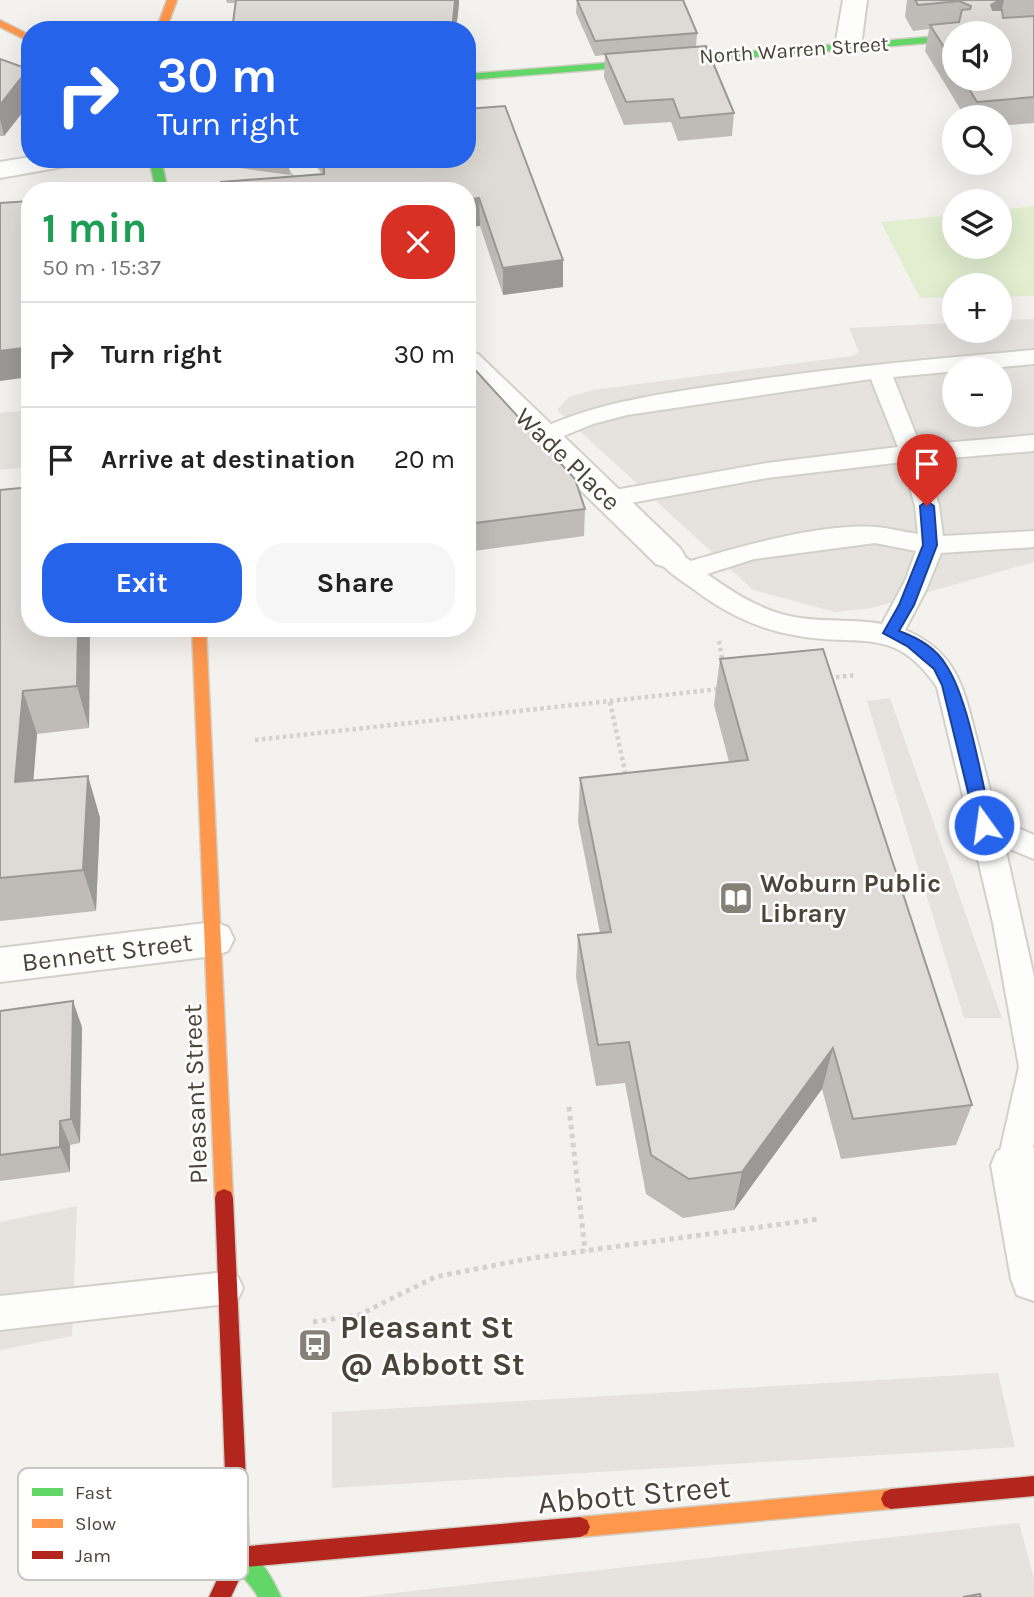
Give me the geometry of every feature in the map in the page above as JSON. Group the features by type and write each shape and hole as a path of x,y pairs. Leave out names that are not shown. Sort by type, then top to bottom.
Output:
{"street":[{"path":"164,21 172,0"},
{"path":"848,46 855,0"},
{"path":"0,23 21,34"},
{"name":"North Warren Street","path":"476,76 942,39"},
{"path":"0,170 21,166"},
{"path":"302,168 314,182"},
{"name":"Wade Place","path":"476,370 677,564"},
{"name":"Pleasant Street","path":"199,637 235,1468"},
{"name":"Bennett Street","path":"0,965 214,939"},
{"path":"1024,1166 1034,1279"},
{"name":"Abbott Street","path":"248,1556 1034,1486"},
{"path":"248,1566 257,1574 270,1597"},
{"name":"Pleasant Street","path":"220,1597 228,1580"}],"lane":[{"path":"544,436 578,419 631,406 779,382 1034,357"},
{"path":"879,371 927,506 930,545 906,605 890,633"},
{"path":"609,499 653,489 909,453 1034,443"},
{"path":"677,564 837,538 874,535 930,545 1034,539"},
{"path":"677,564 727,603 774,621 812,631 890,633 913,642 940,666 950,685 1029,993 1034,1068 1024,1166"},
{"path":"984,825 1034,848"},
{"path":"0,1313 226,1288"}],"path":[{"path":"817,679 940,666"},
{"path":"205,746 727,689"},
{"path":"610,702 627,778"},
{"path":"569,1107 585,1251"},
{"path":"313,1322 359,1315 435,1276 585,1251 819,1219"}],"green space":[{"path":"1034,206 1034,296 1012,297 1012,273 942,273 942,297 920,298 881,222 942,216 942,259 1012,259 1012,209"}],"shaded area":[{"path":"1034,319 1034,562 872,608 835,612 753,590 557,410 569,397 593,390 852,356 859,352 849,328 942,324 942,343 1012,343 1012,320"},
{"path":"21,411 21,468 0,470 0,413"},
{"path":"890,698 1002,1018 964,1018 867,701"},
{"path":"77,1206 72,1336 0,1350 0,1222"},
{"path":"998,1373 1015,1447 332,1488 332,1412"},
{"path":"1019,1523 1034,1579 1034,1597 359,1597"}],"building":[{"path":"236,0 455,0 453,21 233,21"},
{"path":"577,0 683,0 697,33 595,41"},
{"path":"915,0 1000,0 991,5 993,10 1002,10 1003,18 1034,16 1034,97 977,102 970,91 1012,91 1012,21 959,21 962,10 970,9 971,6 959,1 918,5"},
{"path":"942,24 942,44 930,25"},
{"path":"706,46 734,113 680,118 673,99 626,102 605,54"},
{"path":"0,59 21,66 21,78 0,105"},
{"path":"505,106 563,260 503,268 479,198 476,198 476,182 221,182 324,174 324,168 476,168 476,108"},
{"path":"21,202 21,348 0,351 0,203"},
{"path":"476,371 575,479 585,509 476,523"},
{"path":"21,488 21,637 78,637 77,686 23,691 15,782 88,776 83,870 0,878 0,490"},
{"name":"Woburn Public Library","path":"823,649 972,1105 853,1119 833,1048 742,1172 689,1179 651,1155 629,1042 598,1045 578,935 611,932 580,778 748,760 720,659"},
{"path":"73,1001 71,1119 60,1121 60,1147 0,1155 0,1011"}],"traffic: fast":[{"path":"476,76 942,39"},
{"path":"157,168 160,182"},
{"path":"248,1566 257,1574 270,1597"}],"traffic: slow":[{"path":"164,21 172,0"},
{"path":"0,23 21,34"},
{"path":"199,637 224,1198"},
{"path":"580,1527 891,1499"}],"traffic: jam":[{"path":"224,1198 235,1468"},
{"path":"891,1499 1034,1486"},
{"path":"248,1556 580,1527"},
{"path":"220,1597 228,1580"}],"place":[{"name":"Woburn Public Library","path":"736,898"},
{"name":"Pleasant St @ Abbott St","path":"315,1345"}],"route":[{"path":"927,506 930,545 906,605 890,633 913,642 940,666 950,685 984,825"}]}
